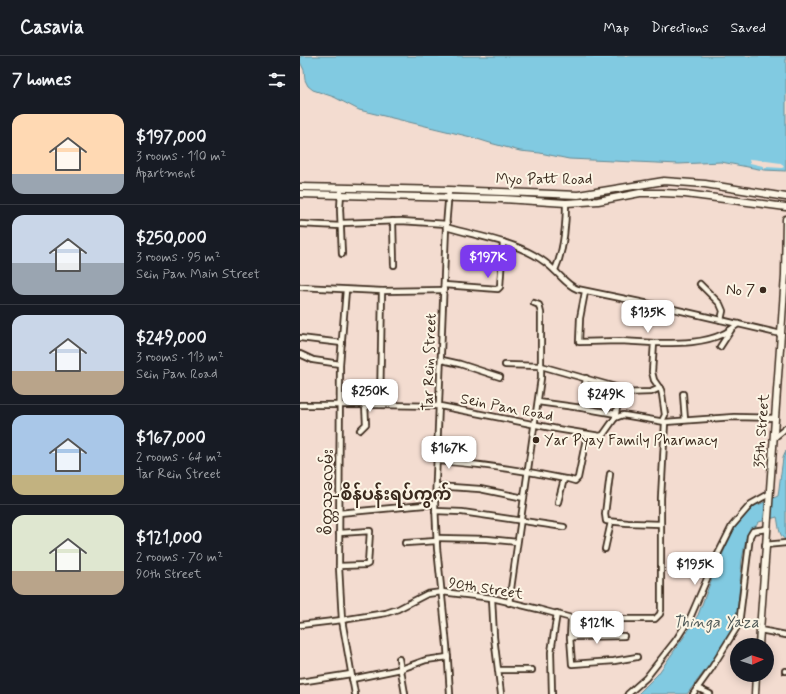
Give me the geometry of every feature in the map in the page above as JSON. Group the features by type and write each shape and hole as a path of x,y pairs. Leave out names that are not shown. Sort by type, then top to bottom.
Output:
{"main road":[{"name":"Myo Patt Road","path":"300,187 449,190 578,195 664,181 705,184 786,197"},
{"path":"364,188 365,195"},
{"name":"Myo Patt Road","path":"300,194 578,203 598,201 640,193 662,193 685,194 786,207"},
{"path":"578,195 578,203"},
{"name":"35th Street","path":"759,638 766,529 770,496 785,288 786,219"},
{"path":"755,694 756,682"}],"street":[{"path":"342,187 342,254"},
{"name":"Tar Rein Street","path":"449,190 450,198 446,225 435,512 450,693"},
{"path":"555,270 561,252 566,216 566,203"},
{"path":"393,221 394,265"},
{"path":"300,224 341,224 393,221 446,225 526,250 555,270 562,279 572,287 585,292 669,308 782,334"},
{"path":"300,287 382,291 444,288 498,289 500,287 503,242"},
{"path":"700,284 720,304 723,311 721,320"},
{"name":"စိတ္တသုခလမ်း","path":"346,290 340,364 341,405 339,566 342,620 355,694"},
{"path":"380,405 382,291"},
{"path":"585,292 580,318 579,342 627,341 654,343 704,340 723,334 738,324"},
{"path":"509,603 535,425 541,366 541,313 540,306 537,303 534,303"},
{"path":"720,347 731,329"},
{"path":"300,338 342,343"},
{"path":"610,474 605,517 606,521 661,524 665,415 662,394 660,388 654,380 653,374 654,343"},
{"path":"300,354 313,360 340,364"},
{"path":"442,360 460,364 500,377"},
{"path":"505,365 541,366 619,388 621,389 616,416"},
{"path":"582,408 586,378"},
{"path":"620,393 651,392 660,388"},
{"path":"683,394 685,420"},
{"path":"538,402 582,408 616,416 627,415 664,421 734,417 775,418"},
{"path":"360,430 366,424 365,405"},
{"name":"Sein Pan Road","path":"300,406 440,406 600,436 603,435 616,416"},
{"path":"774,438 786,428"},
{"path":"437,461 528,472 575,481 578,478 587,434"},
{"path":"558,502 565,478"},
{"path":"436,486 480,489 524,498"},
{"path":"628,694 646,678 676,640 690,618 715,560 732,526 751,504 770,496"},
{"path":"339,513 435,504"},
{"path":"435,512 462,512 564,527"},
{"path":"605,549 611,522"},
{"name":"90th Street","path":"300,625 342,620 393,610 421,596 442,592 492,598 557,613 571,618 655,620 660,614 661,610 661,524"},
{"path":"693,694 739,624 750,536 753,531 766,529"},
{"path":"339,533 370,531 368,564 339,566"},
{"path":"405,543 437,540 486,539 517,542"},
{"path":"765,545 786,543"},
{"path":"492,598 494,637 501,694"},
{"path":"552,694 551,652 557,613"},
{"path":"571,618 571,662 574,665 637,657"},
{"path":"760,630 786,635"},
{"path":"570,637 624,636"},
{"path":"300,682 352,677 401,669 426,660 448,657"},
{"path":"399,659 405,694"},
{"path":"498,670 532,670"},
{"path":"697,688 710,694"},
{"path":"444,694 450,693"}],"water":[{"path":"300,56 786,56 786,171 764,170 721,162 679,164 569,159 540,153 520,151 471,137 359,110 334,97 313,90 308,86 305,80 304,70 300,62"},
{"name":"Thinga Yaza","path":"786,451 786,540 780,533 777,517 759,522 746,538 742,560 737,617 733,628 716,656 687,694 638,694 658,674 698,615 714,573 734,529 757,504 758,505 778,496 783,458"}],"pier":[{"path":"752,159 781,163 784,167 765,167 764,170 763,166 750,163 749,160"}],"place":[{"name":"No 7","path":"763,290"},
{"name":"Yar Pyay Family Pharmacy","path":"536,440"}],"district":[{"name":"စိန်ပန်းရပ်ကွက်","path":"396,494"}]}
